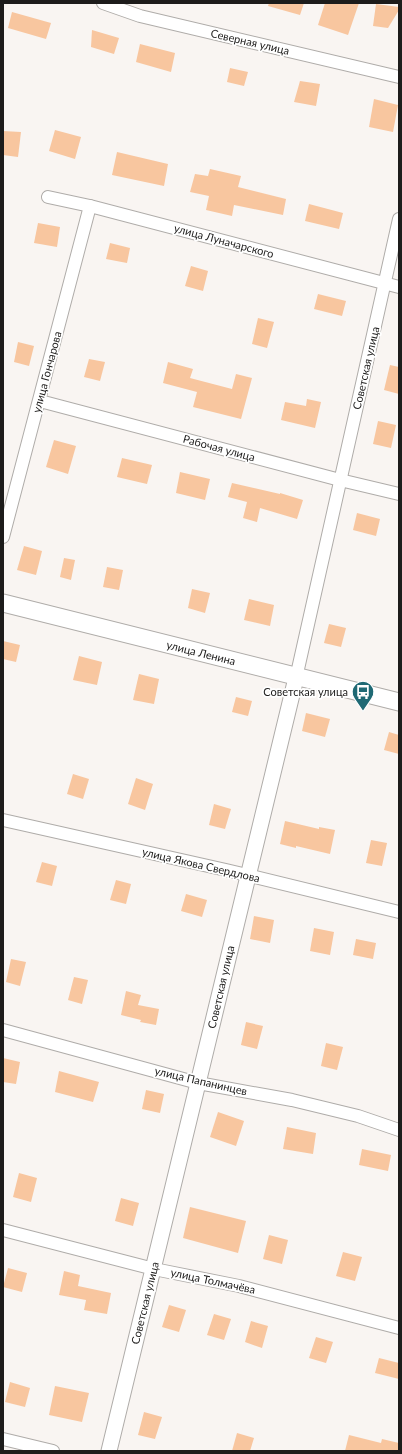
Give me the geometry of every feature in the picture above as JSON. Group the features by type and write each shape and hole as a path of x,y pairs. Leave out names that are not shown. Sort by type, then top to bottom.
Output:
{"main road":[{"name":"улица Ленина","path":"3,603 296,678 399,702"}],"street":[{"name":"Северная улица","path":"103,3 140,16 399,77"},
{"name":"улица Луначарского","path":"48,197 90,206 399,287"},
{"name":"улица Гончарова","path":"3,537 40,401 90,206"},
{"name":"Советская улица","path":"109,1451 296,678 399,219"},
{"name":"Рабочая улица","path":"40,401 340,480 399,494"},
{"name":"улица Якова Свердлова","path":"3,820 399,912"},
{"name":"улица Папанинцев","path":"3,1030 198,1082 292,1100 358,1116 399,1130"},
{"name":"улица Толмачёва","path":"3,1230 154,1269 238,1286 399,1328"},
{"path":"3,1439 53,1451"}],"building":[{"path":"269,3 304,3 300,15 268,6"},
{"path":"325,3 359,3 348,35 318,25"},
{"path":"376,4 399,7 399,10 388,28 373,26"},
{"path":"12,12 51,23 46,39 8,28"},
{"path":"92,30 119,38 114,54 91,47"},
{"path":"140,44 175,53 171,72 136,62"},
{"path":"230,68 248,72 244,86 227,82"},
{"path":"300,81 320,84 316,106 294,102"},
{"path":"374,99 398,105 393,132 369,127"},
{"path":"55,130 81,137 75,159 49,151"},
{"path":"3,131 21,132 18,157 3,155"},
{"path":"117,152 168,164 164,186 112,175"},
{"path":"210,169 241,176 238,187 286,199 283,215 234,205 232,216 206,210 209,196 190,192 195,174 208,176"},
{"path":"309,204 343,213 339,229 305,221"},
{"path":"38,223 60,227 57,247 34,243"},
{"path":"110,243 130,248 127,263 106,259"},
{"path":"191,266 208,271 203,291 185,286"},
{"path":"318,294 346,301 342,316 314,309"},
{"path":"258,318 274,322 267,348 252,344"},
{"path":"18,342 34,346 29,366 14,362"},
{"path":"89,359 105,362 100,381 84,377"},
{"path":"168,362 193,369 190,378 232,389 236,374 252,378 241,419 193,407 197,392 163,383"},
{"path":"390,365 399,367 399,394 384,390"},
{"path":"307,399 321,402 315,428 281,420 285,402 306,406"},
{"path":"378,421 396,425 391,448 373,444"},
{"path":"54,440 76,446 68,474 46,467"},
{"path":"122,458 152,465 147,484 117,477"},
{"path":"180,472 210,479 205,500 176,493"},
{"path":"232,483 280,493 303,500 297,519 260,508 257,522 243,518 247,502 228,497"},
{"path":"357,513 380,519 376,536 353,530"},
{"path":"24,546 42,551 36,575 17,570"},
{"path":"64,558 75,560 71,580 60,577"},
{"path":"107,567 123,570 119,590 103,587"},
{"path":"192,589 210,593 205,613 188,608"},
{"path":"249,599 274,605 270,626 244,620"},
{"path":"329,624 346,628 341,647 324,643"},
{"path":"3,641 20,645 16,662 3,659"},
{"path":"79,656 102,662 97,685 73,680"},
{"path":"139,674 159,679 154,704 133,700"},
{"path":"236,697 252,701 248,716 232,712"},
{"path":"306,713 330,719 325,737 302,731"},
{"path":"389,732 399,735 399,754 384,750"},
{"path":"73,774 89,779 83,799 67,794"},
{"path":"136,778 153,784 145,810 128,804"},
{"path":"214,804 231,809 225,829 209,825"},
{"path":"285,821 319,829 319,827 335,830 330,854 280,844"},
{"path":"371,840 387,843 382,866 366,863"},
{"path":"42,862 57,866 52,886 36,882"},
{"path":"116,880 131,884 126,904 110,900"},
{"path":"186,894 207,900 202,917 181,911"},
{"path":"254,916 274,920 270,943 250,939"},
{"path":"314,928 334,932 330,955 310,951"},
{"path":"356,939 376,943 373,959 353,955"},
{"path":"11,959 26,962 20,986 6,982"},
{"path":"74,977 88,980 82,1004 68,1000"},
{"path":"126,991 141,995 138,1005 159,1009 156,1025 140,1022 141,1020 121,1015"},
{"path":"246,1022 263,1026 257,1049 241,1045"},
{"path":"326,1043 343,1047 337,1070 321,1066"},
{"path":"3,1058 20,1062 16,1084 3,1082"},
{"path":"59,1071 99,1082 93,1102 55,1092"},
{"path":"146,1090 164,1094 160,1113 142,1109"},
{"path":"218,1112 244,1121 236,1146 210,1137"},
{"path":"287,1127 316,1133 313,1154 283,1149"},
{"path":"362,1149 391,1155 388,1171 359,1165"},
{"path":"19,1173 37,1178 31,1202 13,1197"},
{"path":"121,1198 139,1203 133,1226 115,1221"},
{"path":"190,1207 246,1221 238,1253 183,1238"},
{"path":"269,1235 288,1240 282,1264 263,1259"},
{"path":"343,1252 362,1257 355,1281 336,1276"},
{"path":"8,1268 27,1273 22,1292 3,1287"},
{"path":"64,1271 80,1275 78,1286 111,1293 107,1314 84,1310 86,1300 59,1295"},
{"path":"169,1305 186,1310 179,1332 162,1327"},
{"path":"214,1314 231,1319 224,1340 207,1335"},
{"path":"251,1321 268,1326 262,1348 245,1342"},
{"path":"316,1337 333,1342 326,1363 309,1358"},
{"path":"379,1358 399,1363 399,1379 375,1373"},
{"path":"10,1382 30,1388 25,1407 5,1402"},
{"path":"55,1386 89,1393 82,1422 49,1415"},
{"path":"144,1412 162,1417 155,1439 138,1435"},
{"path":"237,1433 254,1438 250,1451 232,1451"},
{"path":"349,1435 381,1443 382,1439 399,1443 399,1451 345,1451"}],"place":[{"name":"Советская улица","path":"363,712"}]}
